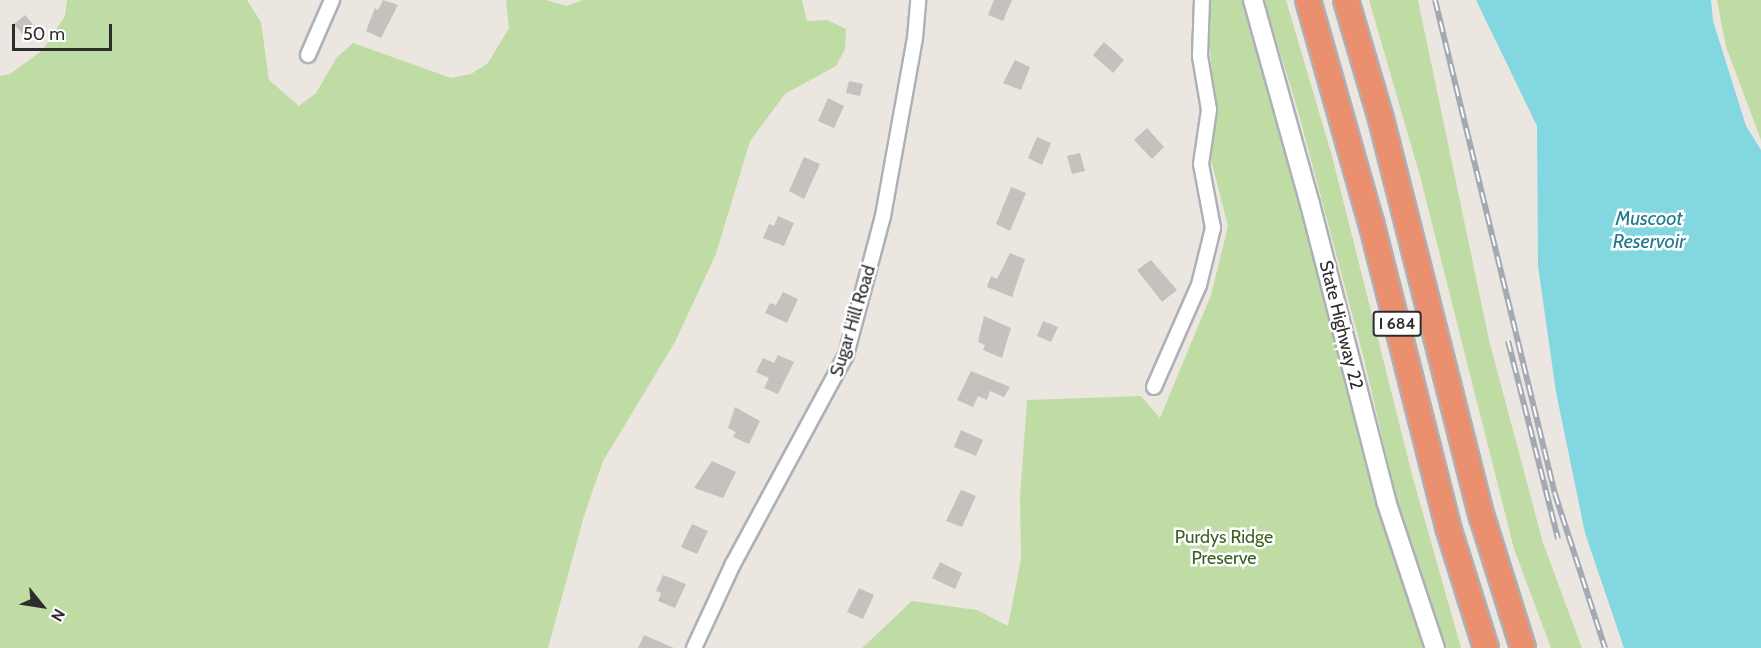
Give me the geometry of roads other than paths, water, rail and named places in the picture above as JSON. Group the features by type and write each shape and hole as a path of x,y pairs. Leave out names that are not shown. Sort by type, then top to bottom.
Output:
{"highway":[{"name":"I 684","path":"1308,0 1365,201 1448,527 1486,648"},
{"name":"I 684","path":"1346,0 1381,119 1482,518 1523,648"}],"main road":[{"name":"State Highway 22","path":"1252,0 1310,204 1386,501 1435,648"}],"street":[{"path":"308,55 332,0"},
{"name":"Sugar Hill Road","path":"694,648 733,564 846,355 883,216 915,38 918,0"},
{"path":"1154,387 1198,285 1213,228 1201,164 1209,110 1200,56 1202,0"}],"water":[{"name":"Muscoot Reservoir","path":"1476,0 1711,0 1713,21 1746,126 1761,150 1761,648 1624,648 1585,533 1556,392 1538,266 1537,126"}],"railway":[{"path":"1435,0 1555,494 1605,648"},
{"path":"1508,341 1558,539"}],"park label":[{"name":"Purdys Ridge Preserve","path":"1224,548"}]}
